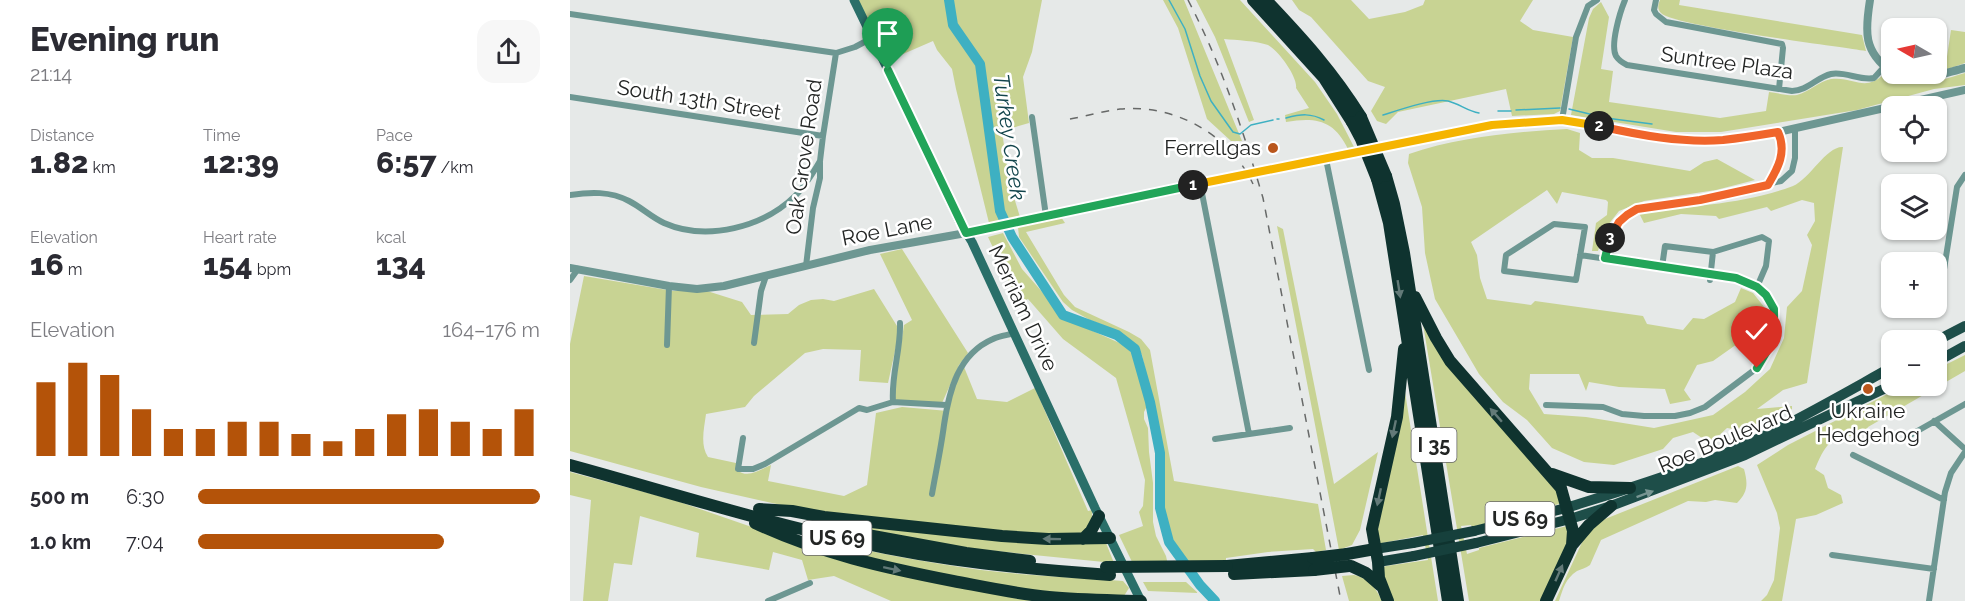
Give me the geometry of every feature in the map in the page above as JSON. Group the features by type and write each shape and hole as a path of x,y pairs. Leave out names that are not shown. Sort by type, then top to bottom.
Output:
{"highway":[{"name":"I 35","path":"1252,0 1324,78 1356,120"},
{"name":"I 35","path":"1266,0 1321,60 1341,86 1356,120 1361,140 1381,177 1400,229 1458,601"},
{"name":"I 35","path":"1381,177 1448,601"},
{"path":"1351,559 1378,562 1476,543 1568,513 1561,488 1450,361 1410,288"},
{"path":"1388,601 1379,578 1372,529 1397,417 1405,330"},
{"name":"US 69","path":"570,457 826,528 903,543 1108,571"},
{"name":"US 69","path":"570,465 799,529 858,543 955,561 1005,567 1108,571 1228,570 1314,564 1351,559 1375,549 1568,513 1573,531 1572,545 1546,601"},
{"path":"1548,473 1589,486 1630,488"},
{"path":"719,506 795,539 850,558 885,567 1010,592 1047,597 1141,601"},
{"path":"1572,545 1589,525 1611,506"},
{"path":"759,509 1002,536 1048,539 1110,538"},
{"path":"1083,539 1091,531 1099,516"},
{"path":"1351,559 1372,529"},
{"path":"1351,559 1382,586"}],"main road":[{"name":"Merriam Drive","path":"854,0 1016,333 1099,516 1141,601"},
{"path":"1947,335 1965,326"},
{"path":"1947,356 1965,346"},
{"name":"Roe Boulevard","path":"1568,513 1718,457 1794,421 1881,373"},
{"name":"Roe Boulevard","path":"1568,513 1611,506 1745,455 1881,390"}],"street":[{"path":"1562,120 1576,37 1588,6 1597,0"},
{"name":"Suntree Plaza","path":"1624,0 1614,45 1616,57 1627,65 1798,91 1833,74 1862,79 1874,78 1881,70"},
{"path":"1656,0 1654,10 1666,22 1782,44 1779,89"},
{"path":"1870,0 1866,33 1874,56 1881,64"},
{"path":"570,14 836,53 872,38"},
{"name":"Oak Grove Road","path":"806,266 836,53"},
{"path":"1947,73 1965,68"},
{"name":"Roe Lane","path":"574,268 669,286 697,289 724,286 870,250 966,233 1200,183 1492,125 1562,120 1632,134 1677,139 1722,140 1795,129 1965,90"},
{"name":"South 13th Street","path":"570,97 823,136"},
{"path":"1032,117 1046,216"},
{"path":"1605,258 1612,232 1627,215 1637,209 1700,200 1781,181 1792,171 1796,144 1795,129"},
{"path":"1768,185 1780,165 1782,146 1778,132"},
{"path":"1782,146 1796,144"},
{"path":"1326,159 1369,370"},
{"path":"570,195 589,192 615,195 664,223 686,230 710,231 734,228 756,222 776,212 796,195 820,161"},
{"path":"1947,252 1958,187 1965,175"},
{"path":"1200,183 1249,434"},
{"path":"1554,224 1585,227 1580,255 1576,280 1504,271 1506,255 1554,224"},
{"path":"1662,267 1665,246 1713,252 1762,237 1768,241 1766,266 1757,287"},
{"path":"1710,277 1713,252"},
{"path":"1546,405 1597,406 1622,414 1654,416 1690,413 1705,407 1757,368 1770,346 1774,327 1774,309 1766,295 1757,287 1736,278 1710,277 1662,267 1580,255"},
{"path":"570,280 574,268"},
{"path":"754,343 766,276"},
{"path":"667,345 669,286"},
{"path":"893,402 892,385 901,338 900,324"},
{"path":"932,494 946,405 957,373 966,359 978,348 993,339 1016,333"},
{"path":"744,438 738,469 753,469 859,408 867,410 893,402 946,405"},
{"path":"1905,438 1965,404"},
{"path":"1929,601 1944,500 1951,473 1965,451 1934,421"},
{"path":"1215,439 1290,428"},
{"path":"1854,455 1944,500"},
{"path":"1832,555 1934,569"},
{"path":"768,601 810,584"}],"green space":[{"path":"858,0 1042,0 1032,52 1023,77 1029,123 1002,131 1009,181 1020,217 989,223 952,69 933,41 887,61"},
{"path":"1163,0 1184,0 1242,141 1231,141 1207,119 1178,28"},
{"path":"1196,0 1240,0 1315,82 1337,114 1354,147 1348,149 1337,132 1323,123 1306,120 1286,122 1285,115 1309,108 1296,88 1294,77 1282,58 1268,45 1224,39 1254,120 1249,122 1215,37"},
{"path":"1292,0 1351,0 1369,19 1405,12 1423,5 1425,0 1533,0 1520,21 1533,30 1573,37 1560,111 1554,114 1512,116 1506,89 1398,112 1386,124 1377,121 1371,111 1385,87 1368,81 1311,17 1299,10"},
{"path":"1660,0 1680,0 1679,5 1862,35 1866,51 1694,24 1661,13 1658,7"},
{"path":"1601,2 1609,17 1601,69 1613,71 1609,102 1720,118 1766,111 1769,92 1797,95 1831,79 1865,83 1881,77 1881,84 1947,84 1947,78 1965,73 1965,85 1934,89 1908,96 1881,96 1881,103 1857,110 1721,132 1676,132 1571,115 1589,18 1593,9"},
{"path":"1951,30 1965,32 1965,63 1947,69"},
{"path":"1567,129 1580,133 1579,150 1592,158 1613,158 1690,171 1704,162 1717,159 1755,180 1716,190 1644,201 1619,211 1604,230 1598,251 1592,251 1596,223 1607,215 1608,202 1562,192 1557,204 1547,190 1471,242 1477,255 1480,278 1487,299 1531,305 1535,301 1643,316 1647,324 1683,330 1693,318 1704,319 1735,302 1741,288 1753,293 1765,308 1763,339 1759,346 1747,337 1713,361 1697,365 1684,390 1691,400 1670,404 1665,389 1619,387 1589,382 1586,391 1579,374 1530,374 1529,389 1544,414 1586,417 1654,428 1713,415 1745,392 1770,369 1784,338 1787,307 1802,291 1812,245 1807,235 1815,221 1814,203 1802,200 1771,211 1767,207 1719,219 1716,216 1681,214 1644,223 1639,213 1717,204 1775,192 1793,186 1806,177 1830,152 1843,147 1807,383 1783,390 1757,409 1792,406 1792,409 1747,431 1727,428 1714,440 1705,440 1693,432 1673,438 1663,449 1614,465 1584,462 1552,448 1527,420 1503,402 1479,374 1435,299 1425,253 1422,207 1408,163 1409,154 1447,143 1487,136"},
{"path":"1061,217 1065,223 1026,232 1064,295 1075,307 1129,332 1141,339 1150,350 1174,481 1318,504 1326,550 1268,552 1226,558 1226,562 1191,565 1170,536 1166,522 1163,504 1162,445 1142,355 1133,343 1116,330 1090,320 1063,302 1019,237 1018,227"},
{"path":"1277,226 1283,229 1334,484 1378,452 1360,530 1352,545 1339,550"},
{"path":"1003,233 1022,269 1066,319 1124,345 1133,354 1147,406 1144,419 1148,428 1153,483 1153,522 1168,565 1133,564 1119,535 1143,526 1139,512 1143,506 1145,480 1116,378 1063,339 1028,299 1019,303 988,237"},
{"path":"902,249 968,353 959,365 942,403 895,401 895,384 904,325 912,320 880,254"},
{"path":"584,276 673,291 707,291 742,302 751,315 788,314 799,305 811,300 834,301 874,289 897,326 897,342 888,383 859,381 861,350 823,349 805,353 754,396 745,407 706,414 703,442 708,457 736,463 737,470 745,474 754,473 771,465 768,481 844,496 867,485 876,413 902,407 948,411 951,392 964,367 977,399 1007,402 1035,388 1088,511 1092,510 1092,523 1081,534 1028,534 867,518 790,507 701,487 570,451 570,344"},
{"path":"1423,324 1555,487 1559,504 1472,527 1471,525 1461,526 1467,554 1479,548 1567,526 1568,542 1541,601 1469,601"},
{"path":"1965,355 1965,371 1947,381 1947,364"},
{"path":"1405,392 1438,601 1392,601 1384,584 1384,567 1428,560 1423,535 1377,544 1377,533"},
{"path":"1884,396 1922,396 1868,427 1864,434 1838,439 1828,445 1815,469 1824,475 1828,488 1841,495 1843,503 1816,515 1796,519 1782,601 1761,601 1767,595 1774,580 1780,528 1777,513 1757,465 1788,445"},
{"path":"1738,466 1744,469 1746,483 1745,491 1737,503 1715,500 1688,501 1601,540 1590,565 1570,577 1559,601 1555,601 1584,538 1590,530 1605,519"},
{"path":"570,472 674,500 852,562 1059,601 891,601 834,576 808,580 802,560 773,552 769,570 696,557 699,533 640,516 632,565 614,563 608,601 583,601 591,500 570,495"},
{"path":"831,523 1106,543 1114,563 965,548"},
{"path":"804,537 981,570 1123,581 1129,588 1124,596 1063,595 904,569"},
{"path":"1354,575 1364,578 1371,584 1382,601 1349,601 1342,576"},
{"path":"1143,582 1186,582 1198,593 1148,591"}],"waterway":[{"name":"Turkey Creek","path":"949,0 953,25 980,64 1000,211 1012,237 1063,315 1117,335 1135,349 1150,402 1160,453 1160,508 1169,542 1200,585 1215,601"},
{"path":"1169,0 1185,29 1200,76 1211,101 1233,132 1240,134 1251,125 1273,120"},
{"path":"1383,115 1434,101 1452,102 1479,113"},
{"path":"1516,110 1560,108"},
{"path":"1569,109 1606,118 1652,124"},
{"path":"1498,111 1511,111"},
{"path":"1286,118 1306,115 1324,120"}],"railway":[{"path":"1188,0 1211,48 1230,97 1263,198 1341,601"},
{"path":"1070,119 1120,109 1141,109 1181,118 1216,137 1243,167 1253,184"}],"place":[{"name":"Ferrellgas","path":"1273,148"},
{"name":"Ukraine Hedgehog","path":"1868,389"}],"route":[{"path":"888,70 966,233 1492,125 1562,120 1632,134 1677,139 1722,140 1778,132 1782,151 1780,165 1768,185 1700,200 1637,209 1619,222 1612,232 1605,258 1736,278 1757,287 1766,295 1774,309 1774,327 1770,346 1757,368"}]}
